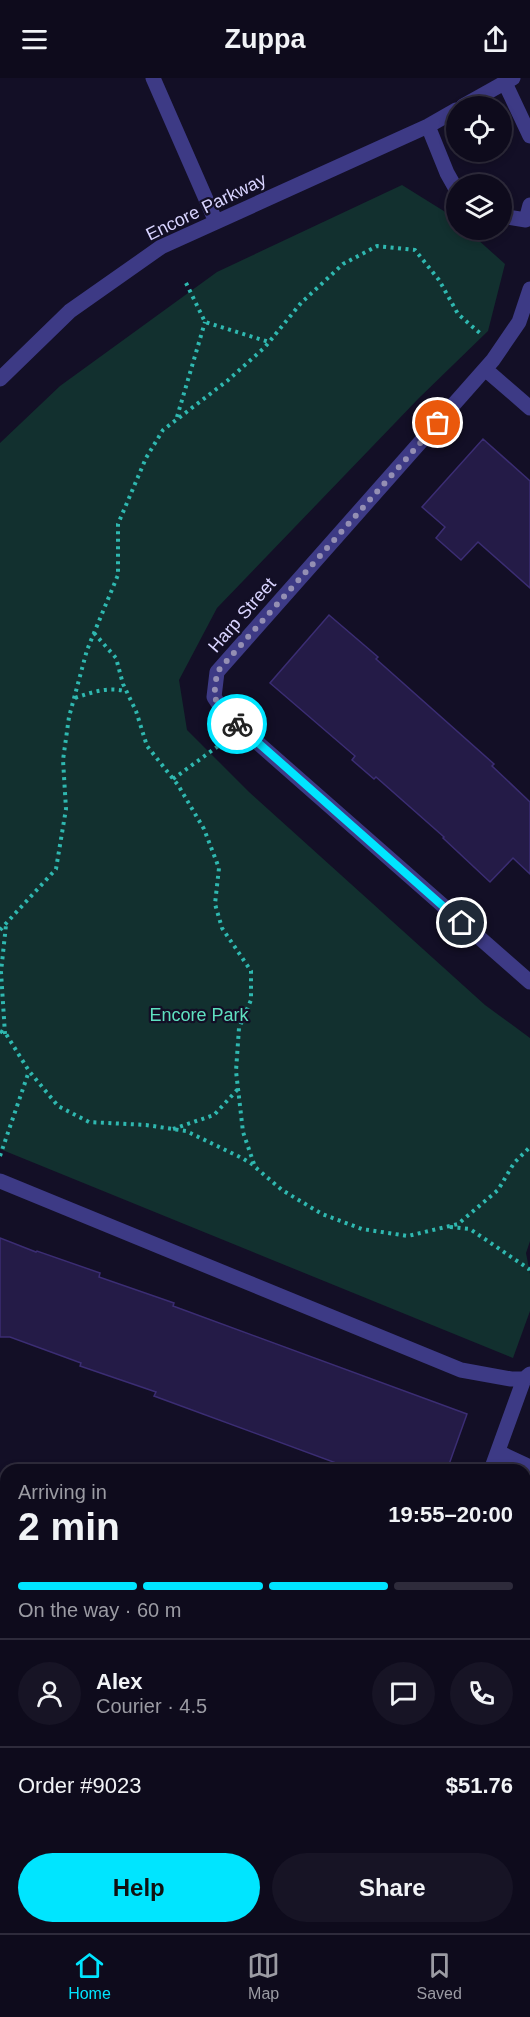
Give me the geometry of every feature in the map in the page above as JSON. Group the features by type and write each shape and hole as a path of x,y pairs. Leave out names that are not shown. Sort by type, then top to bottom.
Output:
{"street":[{"path":"153,78 216,222"},
{"path":"481,96 509,81 530,136"},
{"name":"Encore Parkway","path":"0,379 70,311 161,247 428,126 446,116"},
{"path":"428,126 448,174"},
{"path":"512,218 529,220"},
{"name":"Harp Street","path":"530,289 519,322 500,350 217,672 214,697 226,715 241,729 530,982"},
{"path":"485,369 530,408"},
{"path":"0,1181 461,1370 511,1379 527,1376"},
{"path":"493,1464 527,1376"},
{"path":"498,1452 524,1464"}],"path":[{"path":"0,930 56,869 66,809 63,760 69,717 87,650 118,575 118,524 146,458 163,430 227,381 269,342 301,303 343,264 377,246 415,250 439,280 458,314 500,350"},
{"path":"176,419 205,322 186,283"},
{"path":"205,322 269,342"},
{"path":"94,633 116,658 147,746 173,780 204,829 219,868 215,904 222,928 251,971 251,1000 238,1028 236,1071 243,1132 255,1167"},
{"path":"74,698 95,691 116,688 126,691"},
{"path":"173,780 241,729"},
{"path":"6,924 1,972 6,1034 29,1071 58,1106 89,1122 146,1125 186,1131 242,1158 282,1190 322,1214 362,1229 408,1236 458,1224 498,1190 514,1163 530,1147"},
{"path":"0,1031 6,1034"},
{"path":"0,1157 29,1071"},
{"path":"172,1129 214,1115 238,1089"},
{"path":"448,1227 470,1229 529,1269 530,1273"}],"green space":[{"name":"Encore Park","path":"402,185 446,212 446,240 478,240 505,264 488,331 419,398 217,608 179,680 187,730 249,792 485,1005 530,1038 530,1241 526,1253 530,1274 530,1311 513,1358 0,1149 0,443 60,386 217,272"}],"building":[{"path":"483,439 530,481 530,588 478,542 461,560 436,538 445,527 422,507"},
{"path":"329,615 494,764 492,766 530,802 530,874 513,858 490,882 444,837 376,777 374,779 352,760 355,756 270,683"},
{"path":"0,1238 100,1273 99,1277 174,1303 173,1306 467,1414 449,1464 339,1464 154,1396 156,1392 80,1366 81,1363 10,1337 0,1337"}],"way so far":[{"path":"237,724 226,715 214,697 217,672 438,423"}],"route":[{"path":"237,724 462,923"}]}
